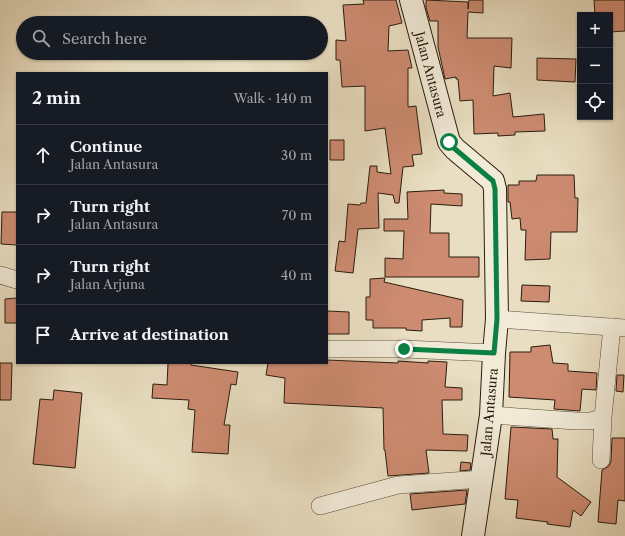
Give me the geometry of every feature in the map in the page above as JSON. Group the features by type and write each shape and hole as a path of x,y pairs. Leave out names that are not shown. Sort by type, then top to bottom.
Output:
{"main road":[{"name":"Jalan Antasura","path":"411,0 449,142 455,149 493,181 495,189 497,319 491,415 473,536"}],"street":[{"path":"0,275 16,280"},
{"path":"497,319 618,327 603,417 601,460"},
{"path":"328,350 404,349 494,353"},
{"path":"491,415 583,421 591,421 603,417"},
{"path":"320,506 398,485 482,479"}],"building":[{"path":"363,0 396,0 402,23 389,26 388,51 408,50 412,68 408,68 408,107 416,106 422,154 412,155 414,166 403,167 399,203 395,203 393,195 378,193 379,228 358,229 353,273 335,271 339,241 345,242 348,204 360,205 361,203 366,203 370,166 377,166 377,172 391,174 385,128 365,131 365,86 342,87 340,60 336,60 336,40 346,41 343,5 364,4"},
{"path":"426,0 468,2 468,9 469,0 483,0 483,13 468,12 467,38 512,38 511,68 494,66 493,96 510,93 513,117 544,114 545,131 515,132 515,135 498,136 498,133 474,134 473,100 460,101 458,79 456,79 456,77 445,79 438,47 438,21 430,21 426,8"},
{"path":"594,0 625,0 625,31 613,32 613,12 595,12"},
{"path":"537,58 576,59 575,82 537,80"},
{"path":"330,140 344,140 344,160 330,160"},
{"path":"537,175 574,175 575,198 578,198 577,232 551,232 550,259 525,260 526,230 521,230 520,218 512,219 510,202 508,202 508,185 519,185 519,181 536,181"},
{"path":"444,190 444,193 462,194 462,206 431,204 430,233 449,233 449,257 479,257 479,277 385,277 385,258 403,259 404,231 384,231 384,219 408,219 407,192"},
{"path":"2,212 16,212 16,245 1,244"},
{"path":"385,278 384,282 463,300 462,327 450,327 450,318 422,320 422,331 406,330 406,328 373,328 373,320 366,320 366,297 370,297 370,279"},
{"path":"522,285 550,286 549,302 521,301"},
{"path":"16,298 16,323 5,323 5,299"},
{"path":"328,311 349,312 349,334 328,334"},
{"path":"550,345 553,363 568,364 568,371 597,373 596,390 582,389 580,411 554,409 555,400 509,397 510,352 531,352 531,347"},
{"path":"328,360 398,363 398,361 428,363 428,361 447,362 445,387 462,388 462,400 442,400 443,434 468,435 467,451 426,450 429,473 388,476 384,450 383,408 284,403 285,378 266,375 268,364 328,364"},
{"path":"0,363 12,363 11,400 0,400"},
{"path":"168,364 191,364 238,372 236,385 231,384 224,425 230,425 228,454 192,452 195,410 188,409 189,400 152,398 153,384 167,385"},
{"path":"617,375 624,375 623,392 616,391"},
{"path":"54,390 82,393 75,468 33,464 40,399 53,400"},
{"path":"511,427 552,429 553,439 558,439 557,477 591,502 581,516 573,510 570,527 547,524 548,522 516,518 518,500 505,499"},
{"path":"612,438 625,438 625,501 618,500 616,524 598,522 602,470 609,466 611,461"},
{"path":"461,462 471,463 470,470 460,471"},
{"path":"467,490 465,504 412,510 410,494"}],"route":[{"path":"404,349 494,353 497,319 495,189 493,181 455,149 449,142"}]}
